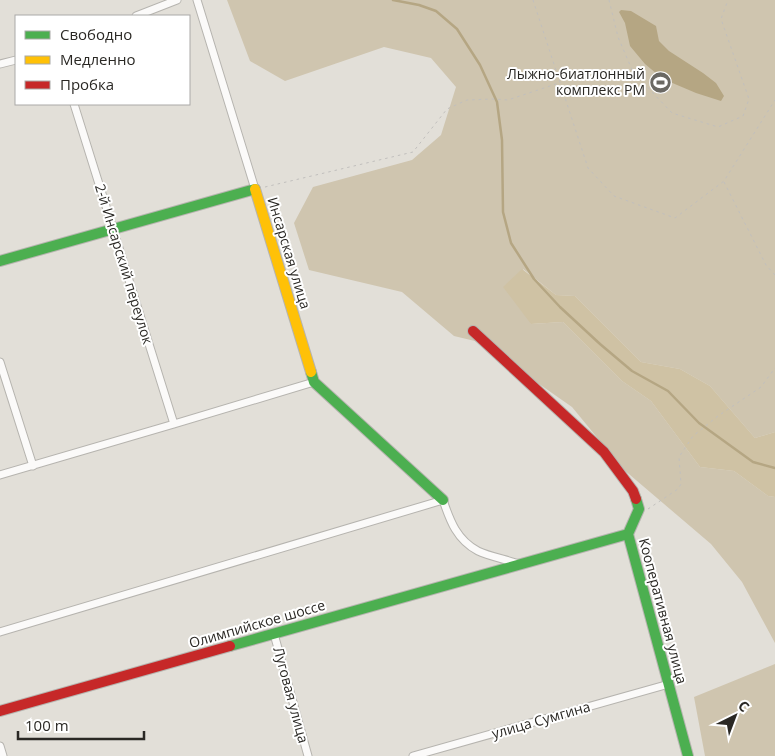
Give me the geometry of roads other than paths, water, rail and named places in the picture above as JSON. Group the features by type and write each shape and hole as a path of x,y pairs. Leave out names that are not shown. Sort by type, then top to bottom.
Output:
{"street":[{"path":"138,15 176,0"},
{"path":"197,0 255,189"},
{"path":"0,64 15,60"},
{"name":"2-й Инсарский переулок","path":"74,105 174,424"},
{"name":"Инсарская улица","path":"0,261 255,189 314,382"},
{"name":"Кооперативная улица","path":"473,331 604,452 633,491 639,509 628,534 688,756"},
{"path":"0,362 33,466"},
{"path":"0,475 314,382 443,500 449,520 462,540 478,551 522,565"},
{"path":"0,632 443,500"},
{"name":"Олимпийское шоссе","path":"0,711 628,534"},
{"name":"Луговая улица","path":"274,634 308,756"},
{"name":"улица Сумгина","path":"413,756 669,684"},
{"path":"0,746 3,756"}],"waterway":[{"path":"393,0 419,5 436,11 457,29 480,65 497,102 502,140 503,212 511,243 534,279 560,307 632,371 668,391 699,423 753,462 775,468"}],"place":[{"name":"Лыжно-биатлонный комплекс РМ","path":"661,82"}]}
